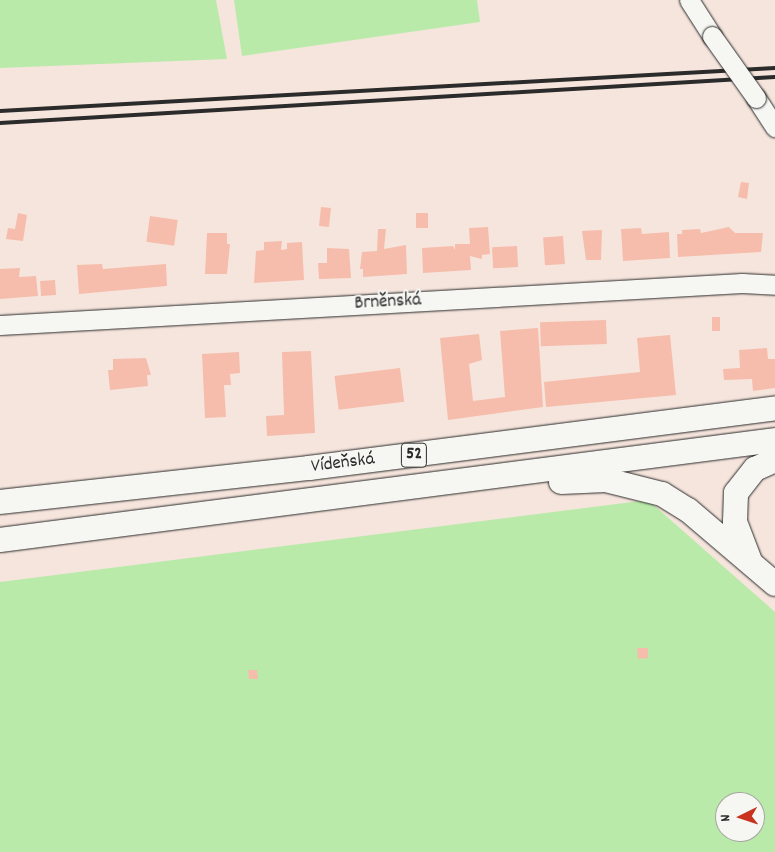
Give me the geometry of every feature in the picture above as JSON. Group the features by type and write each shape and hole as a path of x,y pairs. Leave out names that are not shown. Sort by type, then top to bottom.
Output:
{"highway":[{"name":"Vídeňská","path":"0,502 309,468 775,408"},
{"name":"52","path":"476,479 775,440"},
{"path":"751,563 735,522 736,493 750,473 775,460"},
{"name":"Vídeňská","path":"0,540 476,479"},
{"path":"476,479 540,485 606,480 647,488 688,510 775,584"}],"street":[{"path":"689,0 775,127"},
{"name":"Brněnská","path":"0,325 732,284 775,286"}],"green space":[{"path":"0,0 216,0 227,59 0,68"},
{"path":"234,0 477,0 480,22 242,56"},
{"path":"648,500 775,612 775,852 0,852 0,582"}],"building":[{"path":"741,182 749,183 747,199 738,197"},
{"path":"321,207 331,208 329,227 319,226"},
{"path":"18,213 27,215 23,241 6,239 8,228 15,229"},
{"path":"416,213 428,213 428,228 416,228"},
{"path":"150,216 178,220 174,246 146,242"},
{"path":"488,227 490,254 482,255 482,259 470,256 471,270 423,273 422,248 453,246 455,250 455,244 470,244 469,228"},
{"path":"729,227 735,233 763,233 761,252 678,257 677,234 682,234 682,230 700,229 701,233"},
{"path":"641,228 642,234 669,232 670,258 623,261 621,229"},
{"path":"378,229 386,229 384,249 406,245 407,274 363,277 363,269 360,269 362,252 377,251"},
{"path":"602,230 601,260 586,260 582,231"},
{"path":"207,233 227,233 227,244 230,244 227,274 205,274"},
{"path":"563,236 565,264 545,265 543,237"},
{"path":"282,241 281,250 287,249 287,243 302,242 304,280 254,283 256,251 264,250 264,242"},
{"path":"517,246 518,267 493,268 492,247"},
{"path":"327,248 349,249 351,278 319,279 318,263 327,263"},
{"path":"102,264 103,269 166,264 167,286 79,294 77,265"},
{"path":"20,268 19,277 36,276 38,296 0,299 0,269"},
{"path":"55,280 56,295 41,296 40,281"},
{"path":"712,317 720,317 720,331 712,331"},
{"path":"606,320 607,344 541,346 540,322"},
{"path":"538,328 543,407 448,420 440,338 479,334 482,360 469,364 473,401 505,397 500,331"},
{"path":"670,335 676,395 546,407 544,382 640,372 637,338"},
{"path":"767,348 768,359 775,359 775,388 753,391 752,379 724,380 723,369 740,368 739,350"},
{"path":"311,351 315,433 267,436 266,416 284,415 282,352"},
{"path":"239,352 240,373 230,374 231,385 224,385 226,417 205,418 202,354"},
{"path":"146,358 151,375 147,375 148,386 110,390 108,370 113,370 113,359"},
{"path":"400,368 404,402 339,410 334,376"},
{"path":"637,648 648,648 648,658 638,659"},
{"path":"248,670 257,670 258,679 249,679"}],"railway":[{"path":"0,111 775,68"},
{"path":"0,123 775,77"}]}
